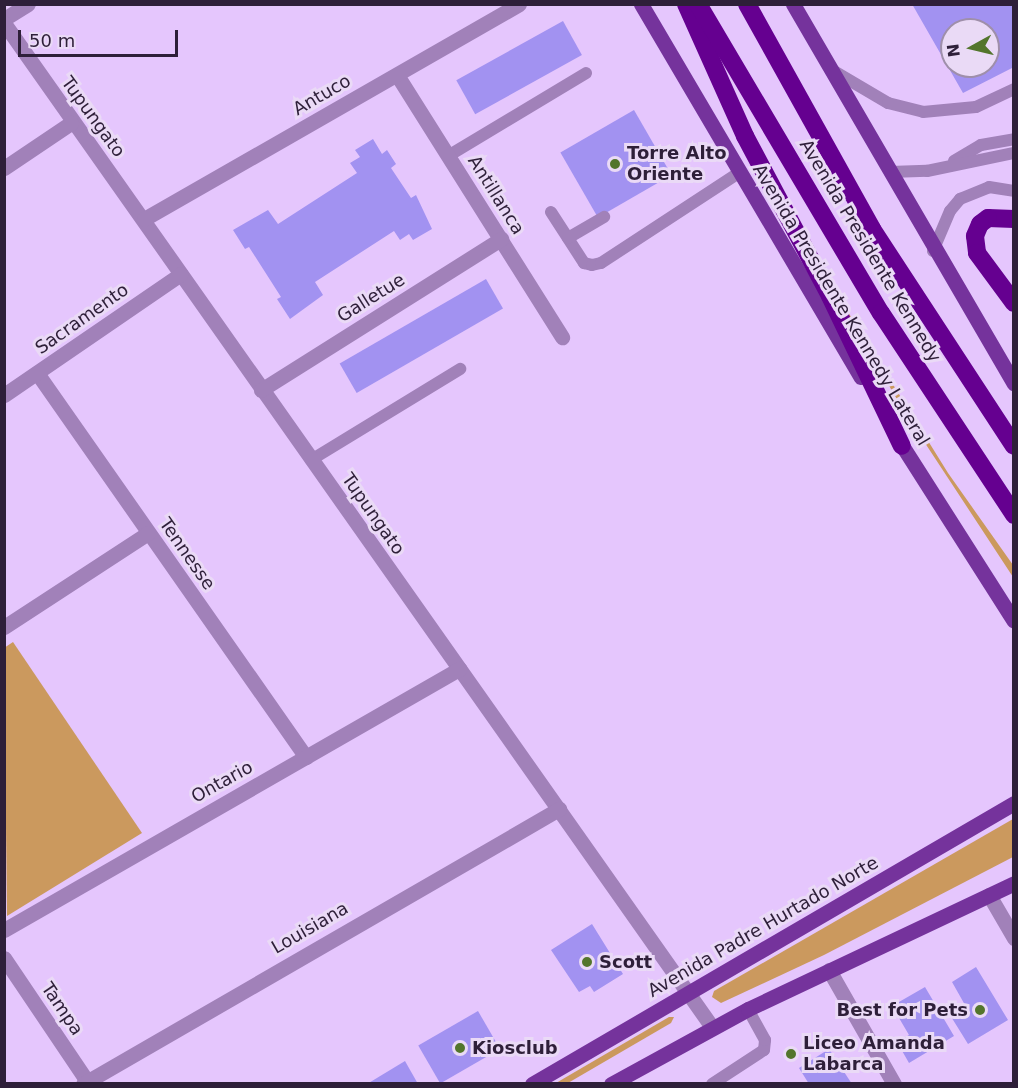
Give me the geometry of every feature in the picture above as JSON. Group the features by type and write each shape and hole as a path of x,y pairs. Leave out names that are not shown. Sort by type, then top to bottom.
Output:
{"highway":[{"path":"686,4 745,136 830,296 902,446"},
{"name":"Avenida Presidente Kennedy","path":"698,4 881,313 1014,515"},
{"name":"Avenida Presidente Kennedy","path":"747,4 872,229 1014,446"},
{"path":"1014,219 988,218 980,224 975,236 983,263 1014,303"}],"main road":[{"name":"Avenida Presidente Kennedy Lateral","path":"641,4 902,446 1014,621"},
{"path":"793,4 826,66 890,172 933,251 1014,383"},
{"name":"Avenida Padre Hurtado Norte","path":"532,1083 1014,804"},
{"path":"617,1082 712,1027 748,1009 1014,884"}],"street":[{"path":"4,21 28,4"},
{"name":"Antuco","path":"144,219 519,4"},
{"name":"Tupungato","path":"4,21 71,123 144,219 261,390 712,1027"},
{"name":"Antillanca","path":"397,75 561,337"},
{"path":"4,168 71,123"},
{"name":"Galletue","path":"261,390 501,239"},
{"name":"Sacramento","path":"4,395 181,274"},
{"name":"Tennesse","path":"37,373 306,758"},
{"path":"4,627 148,533"},
{"name":"Ontario","path":"4,930 459,669"},
{"name":"Louisiana","path":"85,1082 559,809"},
{"path":"989,895 1014,938"},
{"name":"Tampa","path":"4,958 85,1082"},
{"path":"829,970 894,1083"}],"lane":[{"path":"826,66 888,103 923,112 976,107 1014,89"},
{"path":"448,156 586,73"},
{"path":"946,166 981,145 1014,139"},
{"path":"890,172 916,173 1014,153"},
{"path":"551,212 584,263 601,263 740,172"},
{"path":"933,251 950,211 960,199 989,187 1014,191"},
{"path":"568,238 604,218"},
{"path":"311,460 460,369"},
{"path":"712,1083 764,1050 765,1040 748,1009"}],"shaded area":[{"path":"825,275 948,473 1013,565 1013,577 902,408"},
{"path":"13,642 142,833 7,916 4,648"},
{"path":"1013,819 1013,857 824,955 721,1003 712,997 714,991"},
{"path":"669,1017 674,1017 671,1023 568,1083 556,1083"}],"building":[{"path":"912,4 1014,4 1014,67 1000,74 1000,18 940,18 940,53"},
{"path":"563,21 582,55 475,114 456,80"},
{"path":"954,78 992,78 963,93"},
{"name":"Torre Alto Oriente","path":"634,110 672,175 598,217 560,152"},
{"path":"373,139 382,154 387,150 396,164 391,168 411,198 416,195 432,229 413,240 409,234 400,240 394,231 315,282 323,295 290,319 277,299 281,297 249,247 245,249 233,230 268,210 278,224 357,173 350,163 360,157 355,150"},
{"path":"486,279 503,308 357,393 340,364"},
{"name":"Scott","path":"592,924 623,974 594,992 590,986 579,992 551,950"},
{"name":"Best for Pets","path":"976,967 1008,1020 968,1044 950,1015 965,1005 952,982"},
{"path":"925,987 954,1036 909,1063 897,1042 909,1035 892,1006"},
{"name":"Kiosclub","path":"478,1011 500,1049 440,1084 418,1046"},
{"path":"829,1049 852,1084 809,1084 799,1068"},
{"path":"405,1061 418,1084 367,1084"}],"place":[{"name":"Torre Alto Oriente","path":"615,164"},
{"name":"Scott","path":"587,962"},
{"name":"Best for Pets","path":"980,1010"},
{"name":"Kiosclub","path":"460,1048"},
{"name":"Liceo Amanda Labarca","path":"791,1054"}]}
